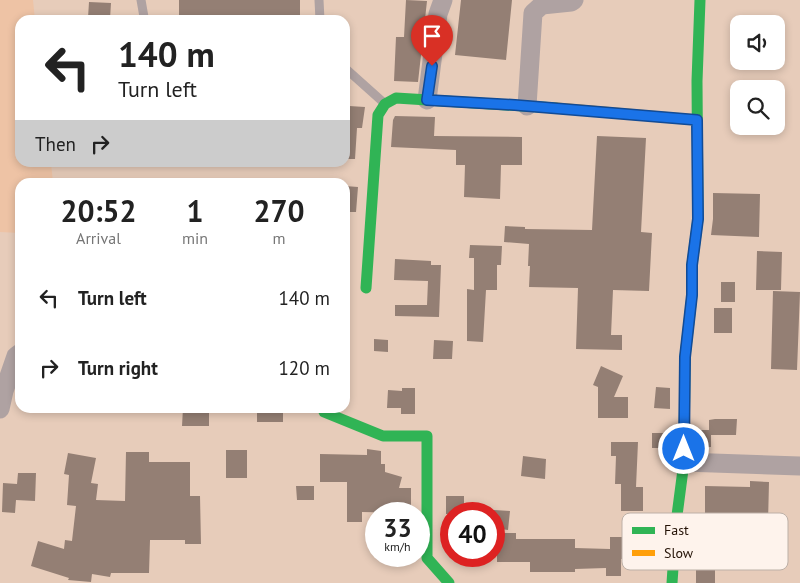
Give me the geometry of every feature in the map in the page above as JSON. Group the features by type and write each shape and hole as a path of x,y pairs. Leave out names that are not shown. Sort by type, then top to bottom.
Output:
{"street":[{"path":"427,100 438,14 443,0"},
{"path":"528,106 533,14 542,5 571,2 574,0"},
{"path":"677,513 684,462 685,357 692,295 692,265 698,219 697,120 700,0"},
{"path":"366,288 378,115 385,104 396,98 528,106 697,120"},
{"path":"0,409 15,359"},
{"path":"326,413 383,436 427,436 427,558 449,583"},
{"path":"684,462 800,466"},
{"path":"672,583 673,570"}],"lane":[{"path":"141,0 144,15"},
{"path":"319,0 320,15"},
{"path":"350,72 385,104"}],"shaded area":[{"path":"0,0 33,0 34,15 15,15 15,167 51,167 53,178 15,178 15,233 0,232"}],"building":[{"path":"179,0 300,0 300,15 179,15"},
{"path":"406,0 427,1 418,82 394,81 396,37 404,37"},
{"path":"461,0 512,0 506,60 455,55"},
{"path":"89,2 111,3 110,15 88,15"},
{"path":"350,106 365,107 362,128 357,128 355,159 350,159"},
{"path":"395,116 435,117 434,136 522,137 522,165 501,165 500,199 464,197 465,165 456,165 456,150 391,147"},
{"path":"597,136 646,138 641,232 652,233 649,291 613,290 611,335 622,335 622,350 576,349 578,288 529,287 529,244 504,242 505,226 525,227 525,229 592,230"},
{"path":"350,186 358,187 356,212 350,212"},
{"path":"713,193 760,194 759,237 711,235"},
{"path":"470,245 502,246 501,265 497,265 497,290 486,290 483,342 467,341 467,289 474,290 474,258 469,258"},
{"path":"757,251 782,252 781,290 756,290"},
{"path":"395,259 431,261 431,265 441,265 439,317 395,316 395,305 427,305 428,281 394,280"},
{"path":"721,282 735,282 735,302 721,302"},
{"path":"773,291 800,292 797,370 771,369"},
{"path":"714,308 732,308 732,333 714,333"},
{"path":"374,339 388,340 388,352 374,351"},
{"path":"434,340 453,341 452,359 433,359"},
{"path":"601,366 623,376 614,397 628,397 628,418 598,418 598,387 593,385"},
{"path":"656,387 670,388 670,409 654,408"},
{"path":"402,388 415,388 415,414 401,414 401,408 387,408 388,390 402,391"},
{"path":"183,413 209,413 209,426 182,426"},
{"path":"257,413 283,413 283,422 257,422"},
{"path":"737,419 736,435 711,435 711,447 699,447 699,430 709,430 709,420"},
{"path":"652,433 666,433 665,448 652,448"},
{"path":"611,442 638,442 636,487 643,487 643,511 621,511 621,484 615,484 616,456 611,456"},
{"path":"367,449 381,451 381,464 385,464 385,472 402,477 399,488 411,488 411,502 365,502 362,522 347,522 347,482 320,482 320,454 367,455"},
{"path":"226,450 247,450 247,478 226,478"},
{"path":"126,452 149,452 149,462 190,462 190,496 200,496 201,544 185,544 185,540 150,540 149,573 111,573 110,577 92,574 91,582 68,580 69,578 31,566 38,541 64,549 65,540 72,541 76,506 67,505 69,475 64,474 68,453 96,458 91,483 98,484 96,500 125,501"},
{"path":"523,456 546,459 545,479 521,476"},
{"path":"18,473 36,473 35,501 16,500 15,513 2,512 3,483 17,484"},
{"path":"750,481 769,482 768,513 705,513 705,486 750,487"},
{"path":"296,486 314,486 314,500 297,500"},
{"path":"446,496 464,496 464,502 446,502"},
{"path":"505,511 510,511 508,530 505,530"},
{"path":"505,533 516,533 516,539 575,539 575,548 610,549 610,537 622,537 621,576 606,576 606,568 575,569 575,572 530,572 530,562 505,562"},
{"path":"696,570 715,570 715,583 696,583"}],"traffic: fast":[{"path":"677,513 684,462 685,357 692,295 692,265 698,219 697,81 700,0"},
{"path":"366,288 378,115 385,104 396,98 556,108"},
{"path":"326,413 383,436 427,436 427,558 449,583"},
{"path":"672,583 673,570"}],"traffic: slow":[{"path":"556,108 697,120"}],"route":[{"path":"432,66 427,100 515,105 697,120 698,219 692,265 692,295 685,357 684,449"}]}
